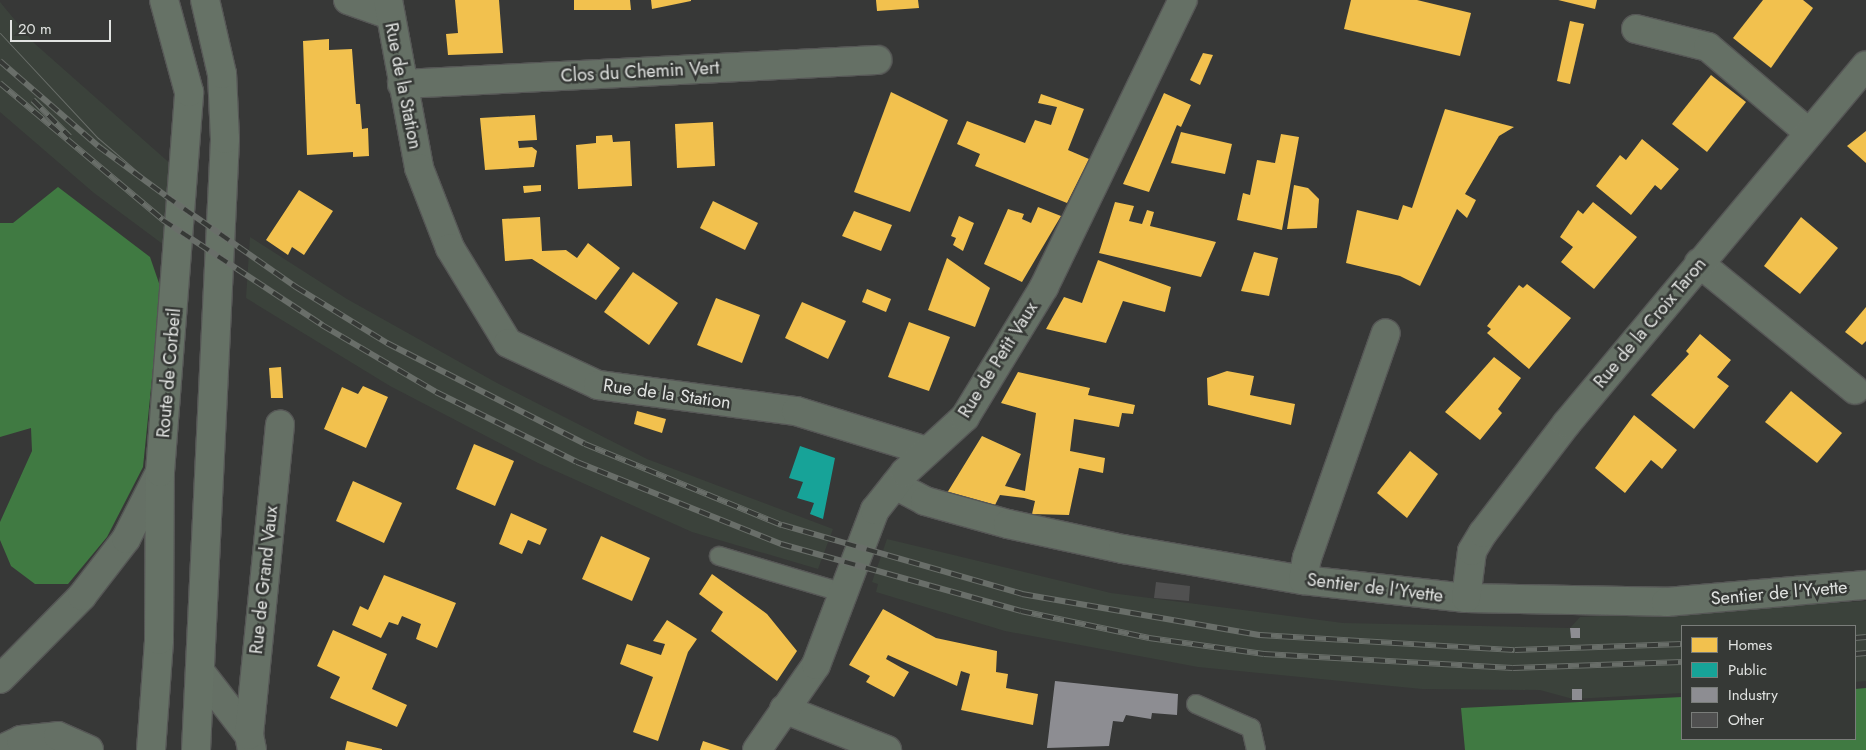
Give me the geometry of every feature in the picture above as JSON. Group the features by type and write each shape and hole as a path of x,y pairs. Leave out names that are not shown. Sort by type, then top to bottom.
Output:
{"main road":[{"name":"Route de Corbeil","path":"151,750 159,640 160,472 176,286 189,92 164,0"},
{"path":"196,750 202,674 225,140 222,74 205,0"}],"street":[{"name":"Rue de la Station","path":"348,0 389,7 419,168 450,248 508,343 598,385 796,411 927,451"},
{"name":"Rue de Petit Vaux","path":"757,750 816,665 844,593 867,523 895,485 927,451 964,417 1044,287 1184,0"},
{"path":"1636,29 1708,47 1808,132"},
{"name":"Clos du Chemin Vert","path":"402,84 877,60"},
{"name":"Rue de la Croix Taron","path":"1466,598 1472,551 1483,533 1567,423 1808,132 1866,66"},
{"path":"1700,263 1855,390"},
{"path":"1303,580 1307,558 1386,333"},
{"name":"Rue de Grand Vaux","path":"251,742 280,425"},
{"path":"0,679 82,596 126,538 160,472"},
{"name":"Sentier de l'Yvette","path":"895,485 925,501 1008,524 1303,580 1466,598 1666,602 1866,585"},
{"name":"Rue de Grand Vaux","path":"202,674 251,742"},
{"path":"784,709 807,722 887,750"},
{"path":"0,750 21,740 58,736 89,750"}],"lane":[{"path":"719,556 844,593"},
{"path":"1196,704 1251,728 1256,750"}],"shaded area":[{"path":"0,2 34,43 173,166 164,245 94,193 0,112"},
{"path":"250,237 347,299 497,383 647,459 833,529 818,569 692,532 538,463 390,386 246,298"},
{"path":"887,539 1111,593 1343,623 1570,628 1580,617 1866,601 1866,681 1856,682 1856,625 1681,625 1681,693 1573,699 1540,690 1422,689 1198,667 1005,631 876,592 878,584 872,582"}],"green space":[{"path":"58,187 150,257 161,289 143,467 107,537 68,584 35,584 11,566 0,540 0,522 32,451 31,428 0,437 0,223 13,223"},
{"path":"1866,688 1866,750 1465,750 1461,708 1681,697 1681,740 1856,740 1856,689"}],"building: Homes":[{"path":"455,0 499,0 503,53 448,55 446,34 458,33"},
{"path":"574,0 630,0 631,10 574,10"},
{"path":"651,0 691,0 691,1 652,9"},
{"path":"876,0 918,0 919,8 877,11"},
{"path":"1351,0 1417,0 1471,13 1460,56 1344,29"},
{"path":"1558,0 1597,0 1595,9"},
{"path":"1763,0 1803,0 1813,8 1771,68 1733,38"},
{"path":"1570,21 1584,24 1570,84 1557,81"},
{"path":"329,39 329,50 352,49 356,104 360,104 362,129 368,128 369,156 353,157 353,152 307,155 303,41"},
{"path":"1203,53 1213,55 1200,85 1190,80"},
{"path":"1711,75 1746,102 1707,152 1672,124"},
{"path":"891,92 948,120 910,212 854,192"},
{"path":"1164,93 1191,105 1181,127 1177,125 1149,192 1123,184"},
{"path":"1041,94 1084,109 1068,150 1089,159 1067,203 975,166 980,154 957,144 967,121 1025,143 1035,120 1051,125 1057,107 1038,103"},
{"path":"1445,109 1514,127 1499,136 1465,194 1476,200 1467,218 1457,209 1420,286 1400,276 1346,263 1357,210 1398,220 1403,205 1412,208"},
{"path":"535,115 537,140 518,141 519,148 532,147 537,151 534,167 485,170 480,118"},
{"path":"713,122 715,166 677,168 675,124"},
{"path":"1866,131 1866,163 1847,146"},
{"path":"1181,132 1232,144 1225,174 1171,163"},
{"path":"1281,134 1299,137 1282,230 1237,220 1243,193 1250,195 1257,160 1275,163"},
{"path":"612,135 613,142 630,141 632,186 578,189 576,145 596,143 596,136"},
{"path":"1642,139 1679,169 1661,190 1655,185 1631,215 1596,186 1620,155 1626,160"},
{"path":"541,185 541,191 524,193 523,186"},
{"path":"1294,185 1308,188 1319,199 1317,228 1287,229"},
{"path":"299,190 333,211 304,255 292,247 288,255 266,240"},
{"path":"713,201 758,223 745,250 700,228"},
{"path":"1115,202 1134,206 1129,221 1142,224 1147,210 1154,212 1150,226 1216,242 1201,277 1099,253"},
{"path":"1593,202 1637,237 1594,289 1561,262 1573,247 1560,237 1578,210 1583,214"},
{"path":"1038,207 1061,216 1022,282 984,264 1008,209 1024,214 1022,219 1031,223"},
{"path":"854,211 892,225 881,251 842,236"},
{"path":"959,216 974,223 963,251 953,245 956,238 951,236"},
{"path":"540,217 542,251 566,250 577,258 588,243 620,268 596,300 532,259 505,261 502,219"},
{"path":"1801,217 1838,248 1800,294 1764,266"},
{"path":"1254,252 1278,258 1269,296 1241,291"},
{"path":"947,258 990,288 975,327 928,310"},
{"path":"1098,260 1171,287 1165,312 1123,301 1106,343 1046,329 1064,297 1082,303"},
{"path":"633,272 678,303 649,345 604,312"},
{"path":"1527,284 1571,318 1529,369 1487,333 1491,329 1487,326 1519,285 1523,288"},
{"path":"867,289 891,299 886,312 862,302"},
{"path":"716,298 760,315 742,363 697,345"},
{"path":"802,302 846,321 828,359 785,338"},
{"path":"1866,307 1866,341 1862,345 1845,332"},
{"path":"909,322 950,337 929,391 888,377"},
{"path":"1700,334 1731,360 1717,377 1729,386 1694,429 1651,395 1689,354 1686,351"},
{"path":"1494,357 1521,378 1498,409 1502,413 1480,440 1445,412"},
{"path":"281,367 283,398 271,398 269,368"},
{"path":"1227,371 1254,376 1250,395 1295,404 1291,425 1208,405 1207,378"},
{"path":"1018,372 1090,388 1088,395 1135,405 1133,414 1122,413 1119,427 1074,419 1070,451 1105,458 1103,473 1079,468 1069,515 1032,514 1035,501 1024,498 1000,495 995,505 947,493 982,436 1021,454 1005,486 1025,491 1036,413 1001,403"},
{"path":"363,386 388,397 366,448 324,429 342,387 358,394"},
{"path":"1791,391 1842,433 1817,463 1765,422"},
{"path":"637,411 666,419 662,433 634,424"},
{"path":"1634,415 1677,450 1662,469 1651,460 1625,493 1595,468"},
{"path":"474,444 514,461 495,506 456,489"},
{"path":"1410,451 1438,474 1407,518 1377,493"},
{"path":"353,481 402,503 384,543 336,521"},
{"path":"511,513 547,529 540,545 528,540 522,554 499,544"},
{"path":"601,536 650,558 632,601 582,579"},
{"path":"712,574 767,614 797,651 777,681 711,631 723,612 699,594"},
{"path":"384,575 456,603 437,648 416,639 421,624 402,616 398,625 389,622 381,638 352,625 360,606 368,610"},
{"path":"883,609 936,638 997,651 996,672 1008,674 1006,688 1038,694 1033,725 961,710 970,674 961,671 957,686 888,655 886,659 909,672 894,697 866,682 870,676 849,665"},
{"path":"667,620 697,639 688,652 658,741 633,732 653,677 620,664 627,644 661,655 665,644 653,641"},
{"path":"333,630 387,654 372,689 407,705 397,727 330,698 340,677 317,666"},
{"path":"347,741 382,749 382,750 345,750"},
{"path":"703,741 730,750 700,750"}],"building: Public":[{"path":"800,446 835,458 823,519 810,514 814,503 797,498 803,482 789,478"}],"building: Industry":[{"path":"1570,628 1580,628 1580,638 1571,638"},
{"path":"1055,681 1178,694 1177,715 1152,713 1151,719 1126,715 1123,722 1113,721 1109,746 1047,748"},
{"path":"1572,689 1582,689 1582,700 1572,700"}],"building: Other":[{"path":"1156,582 1190,586 1189,601 1154,598"}],"tram line":[{"path":"0,33 98,138 166,196"}],"railway":[{"path":"0,61 98,146 166,196 296,287 387,343 585,444 782,525 1022,594 1260,635 1515,650 1681,644"},
{"path":"0,83 163,220 322,325 436,392 577,462 781,544 1021,611 1149,638 1264,654 1513,668 1681,662"},
{"path":"33,100 70,137"},
{"path":"1856,638 1866,637"},
{"path":"1856,654 1866,653"}]}
